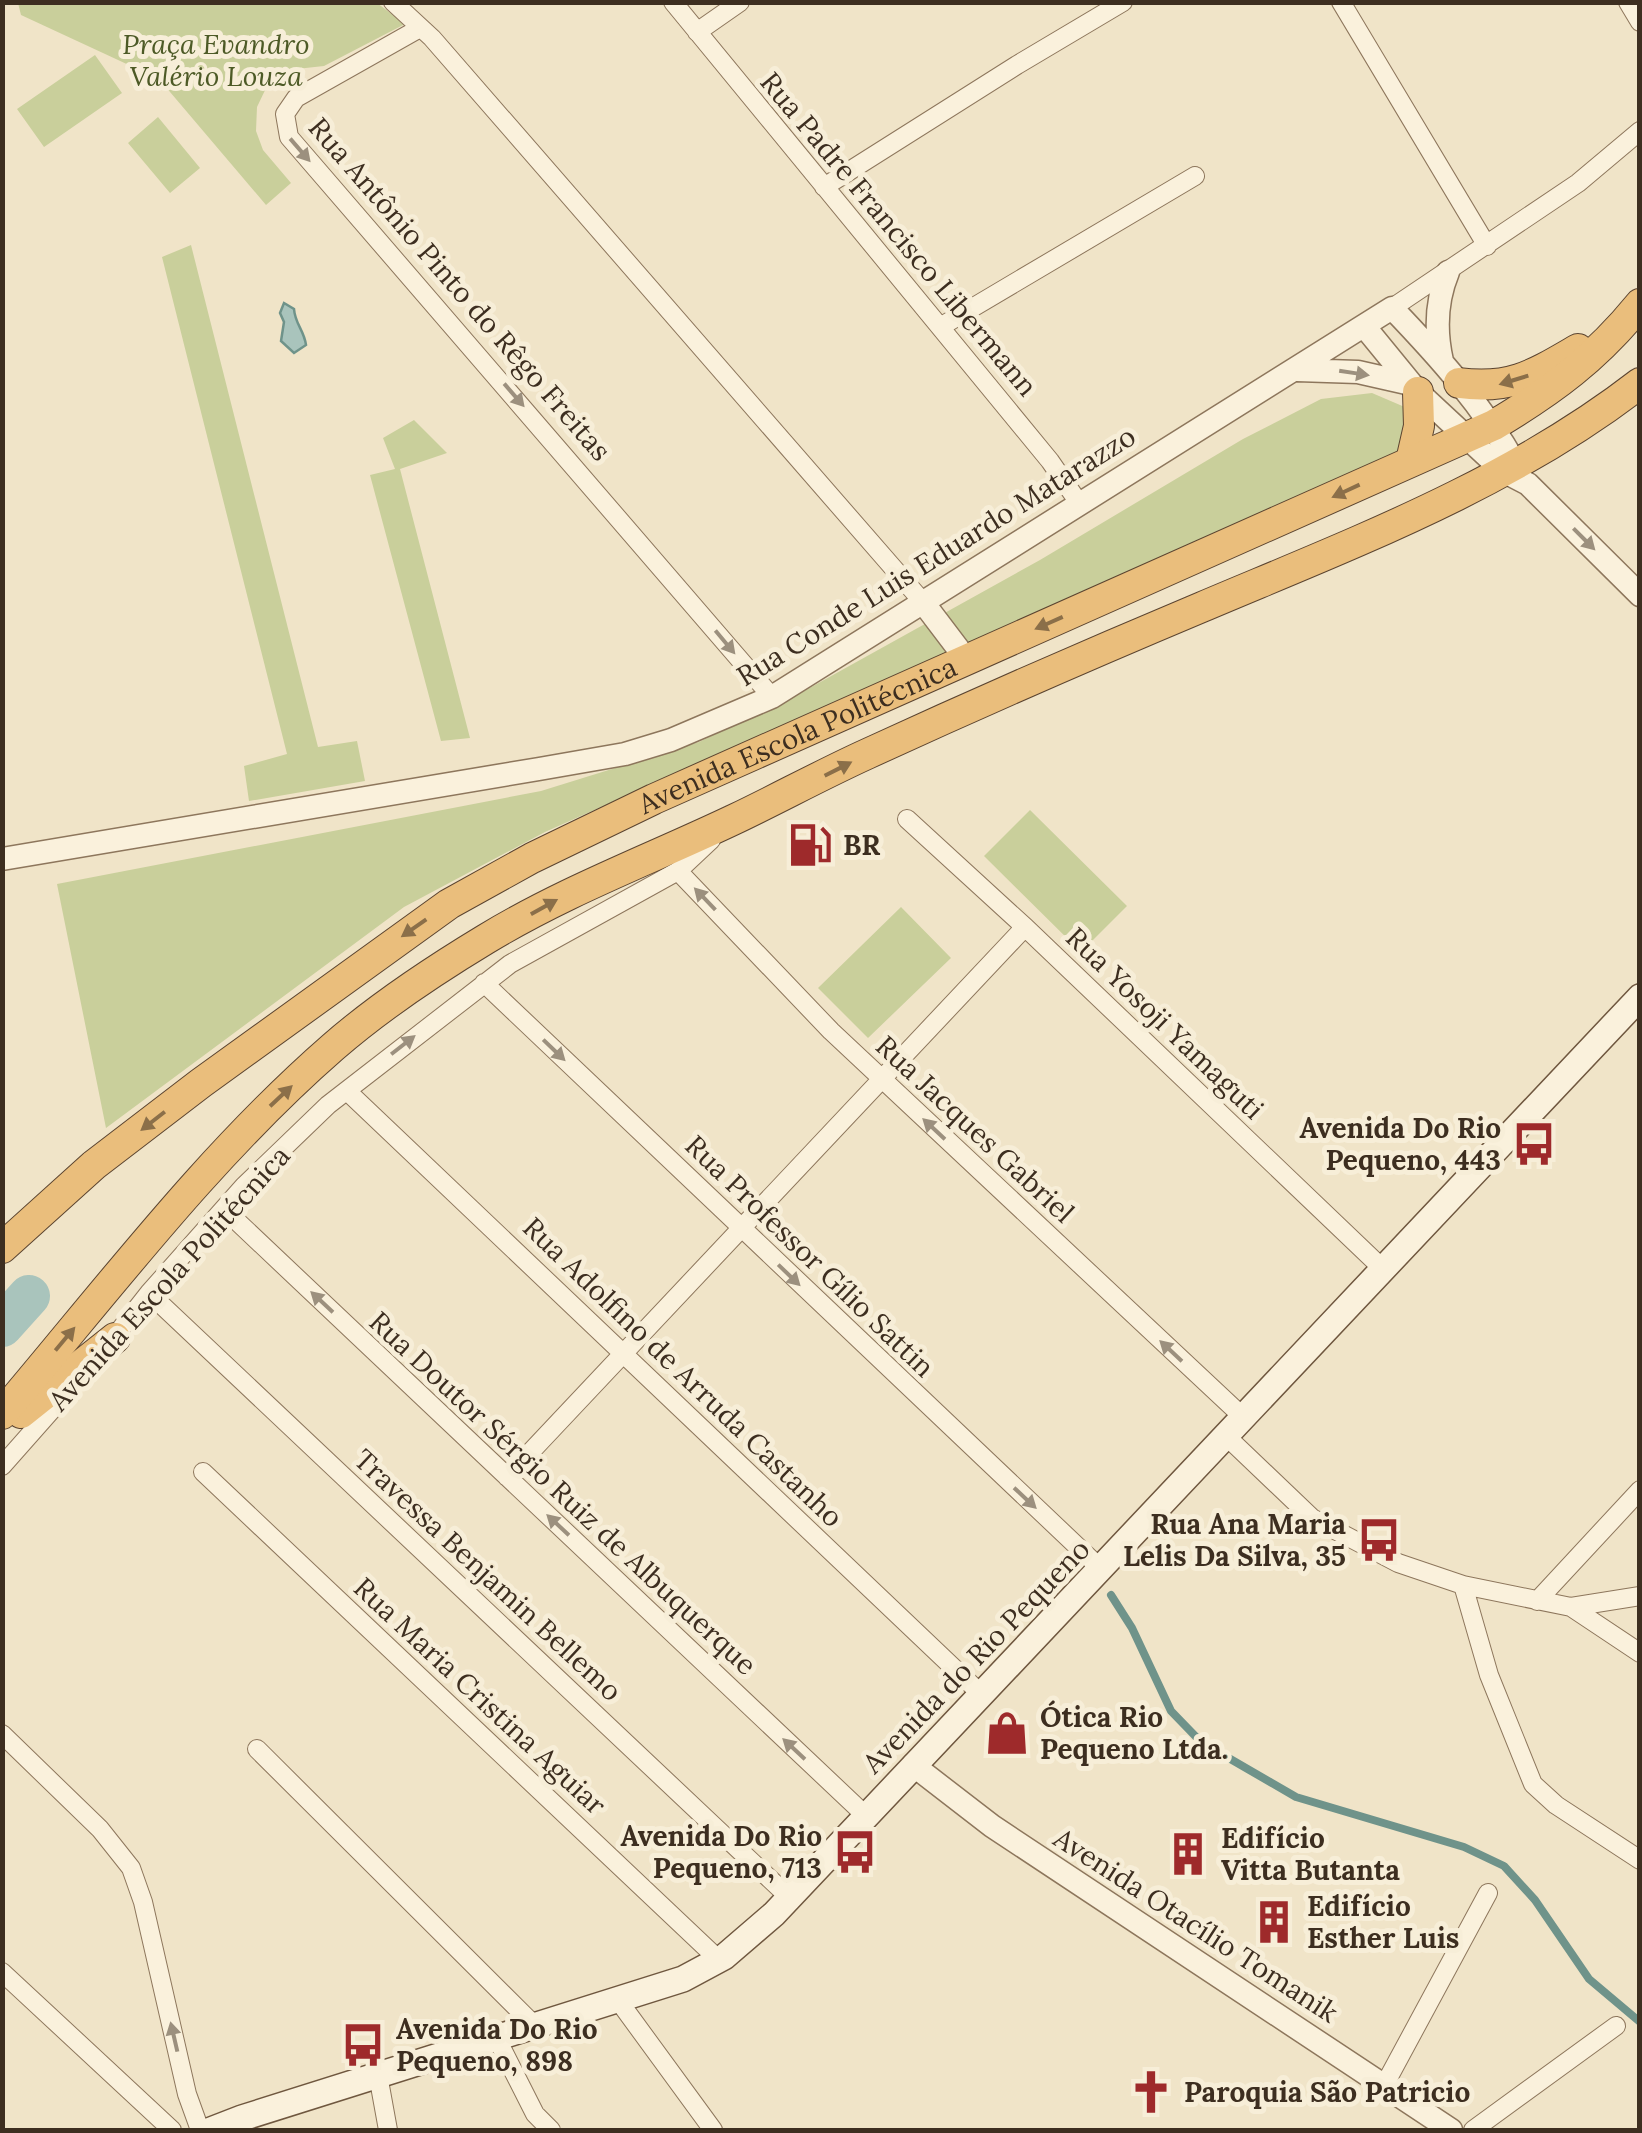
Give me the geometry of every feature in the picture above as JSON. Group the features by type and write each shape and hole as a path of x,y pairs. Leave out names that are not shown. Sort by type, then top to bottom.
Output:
{"highway":[{"path":"1451,372 1505,385 1542,370 1632,314"},
{"name":"Avenida Escola Politécnica","path":"2,1248 94,1166 231,1061 449,904 639,806 1480,431 1571,375 1632,314"},
{"name":"Avenida Escola Politécnica","path":"2,1414 174,1207 256,1120 335,1045 485,940 563,896 928,727 1335,552 1510,468 1575,431 1640,383"},
{"path":"1411,461 1419,426 1414,388"},
{"path":"928,727 962,697 968,678 966,659"},
{"path":"2,1427 114,1338"}],"main road":[{"name":"Avenida do Rio Pequeno","path":"211,2130 683,1979 718,1960 789,1897 1640,997"}],"street":[{"path":"393,2 432,38 922,600 966,659"},
{"name":"Rua Padre Francisco Libermann","path":"673,2 1050,460 1079,503"},
{"path":"697,32 740,2"},
{"path":"824,187 1123,2"},
{"path":"1341,2 1487,246"},
{"path":"1628,2 1640,22"},
{"name":"Rua Antônio Pinto do Rêgo Freitas","path":"420,28 296,98 285,114 289,137 772,697"},
{"name":"Rua Conde Luis Eduardo Matarazzo","path":"2,859 625,754 672,740 772,697 1448,272 1578,183 1640,132"},
{"path":"940,327 1195,176"},
{"path":"1448,272 1438,300 1438,343 1480,431 1510,468 1640,595"},
{"path":"1392,308 1451,372"},
{"path":"1364,326 1414,388"},
{"path":"1297,370 1358,372 1414,388 1480,431"},
{"name":"Rua Yosoji Yamaguti","path":"907,819 1026,927 1383,1269"},
{"name":"Avenida Escola Politécnica","path":"2,1466 224,1210 286,1145 347,1091 484,983 582,921 678,871 731,821"},
{"name":"Rua Jacques Gabriel","path":"678,871 830,1031 1234,1426 1312,1518 1389,1559 1463,1585 1570,1607"},
{"path":"506,1477 1026,927"},
{"name":"Rua Professor Gílio Sattin","path":"484,983 1100,1568"},
{"name":"Rua Adolfino de Arruda Castanho","path":"347,1091 980,1693"},
{"name":"Rua Doutor Sérgio Ruiz de Albuquerque","path":"224,1210 866,1815"},
{"name":"Travessa Benjamin Bellemo","path":"149,1294 789,1897"},
{"name":"Rua Maria Cristina Aguiar","path":"204,1472 718,1960"},
{"path":"1537,1601 1640,1490"},
{"path":"1463,1585 1489,1675 1534,1784 1556,1804 1640,1860"},
{"path":"1570,1607 1640,1596"},
{"path":"1570,1607 1640,1652"},
{"path":"2,1734 100,1829 132,1868 187,2094 200,2130"},
{"path":"257,1749 536,2026"},
{"name":"Avenida Otacílio Tomanik","path":"913,1764 992,1826 1450,2130"},
{"path":"1385,2084 1488,1893"},
{"path":"2,1972 172,2130"},
{"path":"618,2000 714,2130"},
{"path":"1473,2130 1616,2026"},
{"path":"497,2038 537,2122 551,2130"},
{"path":"378,2076 388,2130"}],"green space":[{"name":"Praça Evandro Valério Louza","path":"18,3 377,3 405,24 324,66 287,70 268,84 257,107 256,131 263,150 291,183 266,205 159,79 21,15"},
{"path":"95,55 122,93 44,147 17,109"},
{"path":"158,117 200,168 170,193 128,143"},
{"path":"191,245 318,747 357,741 365,781 249,801 244,766 287,754 162,257"},
{"path":"1372,393 1414,411 1408,447 545,832 404,907 106,1128 57,884 541,791 699,742 797,695 1040,560 1243,439 1321,399"},
{"path":"414,420 447,453 400,469 470,738 441,741 370,475 395,469 383,438"},
{"path":"1030,810 1127,906 1081,952 984,856"},
{"path":"901,907 951,958 868,1038 818,988"}],"water":[{"path":"284,303 294,309 306,345 294,353 281,341 284,322 280,313"}],"waterway":[{"path":"2,1326 29,1296"},
{"path":"1111,1595 1132,1628 1171,1711 1201,1742 1296,1797 1464,1847 1504,1866 1535,1900 1589,1979 1640,2022"}],"place":[{"name":"BR","path":"810,845"},
{"name":"Avenida Do Rio Pequeno, 443","path":"1534,1144"},
{"name":"Rua Ana Maria Lelis Da Silva, 35","path":"1379,1540"},
{"name":"Ótica Rio Pequeno Ltda.","path":"1007,1733"},
{"name":"Avenida Do Rio Pequeno, 713","path":"855,1852"},
{"name":"Edifício Vitta Butanta","path":"1188,1854"},
{"name":"Edifício Esther Luis","path":"1274,1922"},
{"name":"Avenida Do Rio Pequeno, 898","path":"363,2045"},
{"name":"Paroquia São Patricio","path":"1151,2092"}]}
